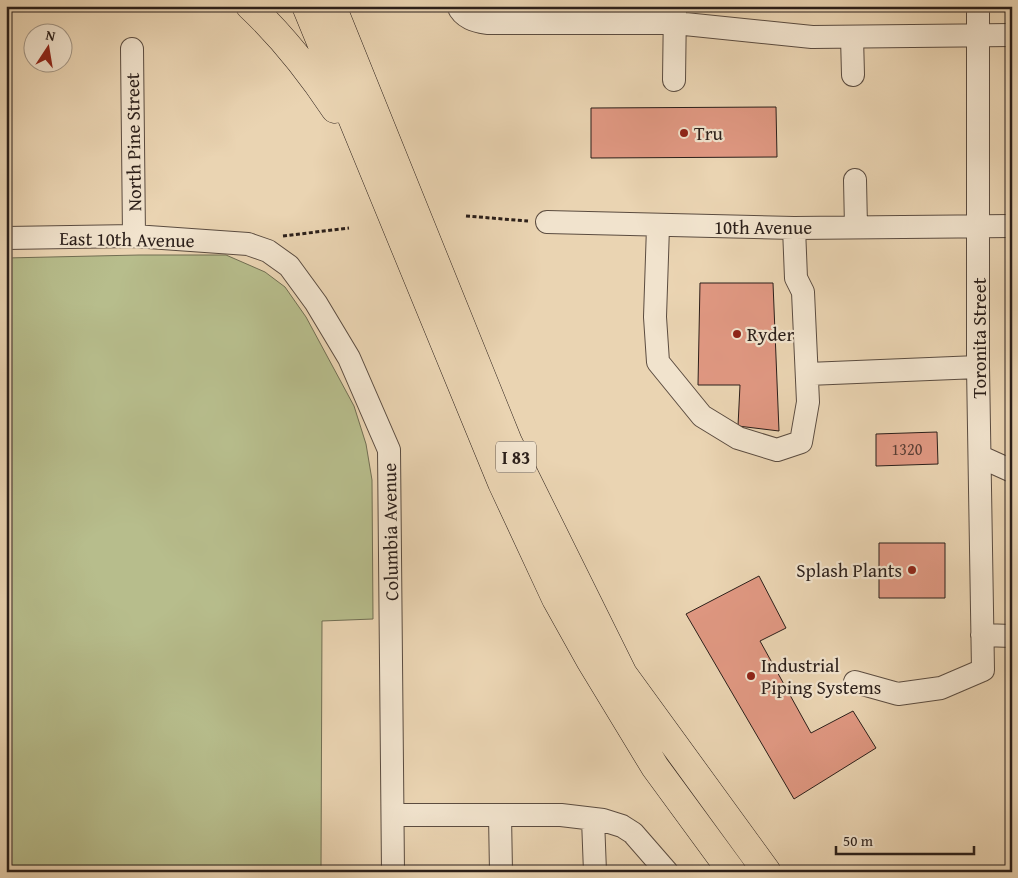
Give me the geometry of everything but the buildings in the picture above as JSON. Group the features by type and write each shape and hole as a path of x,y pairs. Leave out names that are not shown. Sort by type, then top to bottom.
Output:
{"highway":[{"path":"250,6 280,34 314,78 369,160"},
{"name":"I 83","path":"306,6 502,483 556,599 594,668 655,767 732,872"},
{"name":"I 83","path":"332,6 508,442 623,674 767,872"},
{"path":"350,6 370,98"}],"street":[{"path":"458,6 460,11 472,20 487,23 675,15 812,37 1012,34"},
{"name":"Toronita Street","path":"855,682 898,694 941,688 983,670 981,457 978,367 978,6"},
{"path":"674,80 675,15"},
{"path":"852,37 853,75"},
{"name":"North Pine Street","path":"132,49 134,236"},
{"path":"855,180 856,227"},
{"name":"10th Avenue","path":"547,222 658,227 1012,226"},
{"path":"658,227 655,317 658,362 702,416 738,438 777,450 801,442 808,402 803,292 796,278 794,228"},
{"name":"East 10th Avenue","path":"6,238 134,236 248,244"},
{"name":"Columbia Avenue","path":"248,244 268,251 288,266 316,303 349,358 389,450 393,872"},
{"path":"808,374 978,367"},
{"path":"981,457 1012,471"},
{"path":"982,635 1012,636"},
{"path":"393,815 560,816 593,819 622,826 633,833 667,872"},
{"path":"500,815 501,872"},
{"path":"593,819 595,872"}],"path":[{"path":"466,216 547,222"},
{"path":"281,237 349,228"}],"green space":[{"path":"226,255 265,272 285,287 306,317 354,406 366,444 372,480 373,619 322,621 321,872 6,872 6,258"}],"place":[{"name":"Tru","path":"684,133"},
{"name":"Ryder","path":"737,334"},
{"name":"Splash Plants","path":"912,570"},
{"name":"Industrial Piping Systems","path":"751,676"}]}
